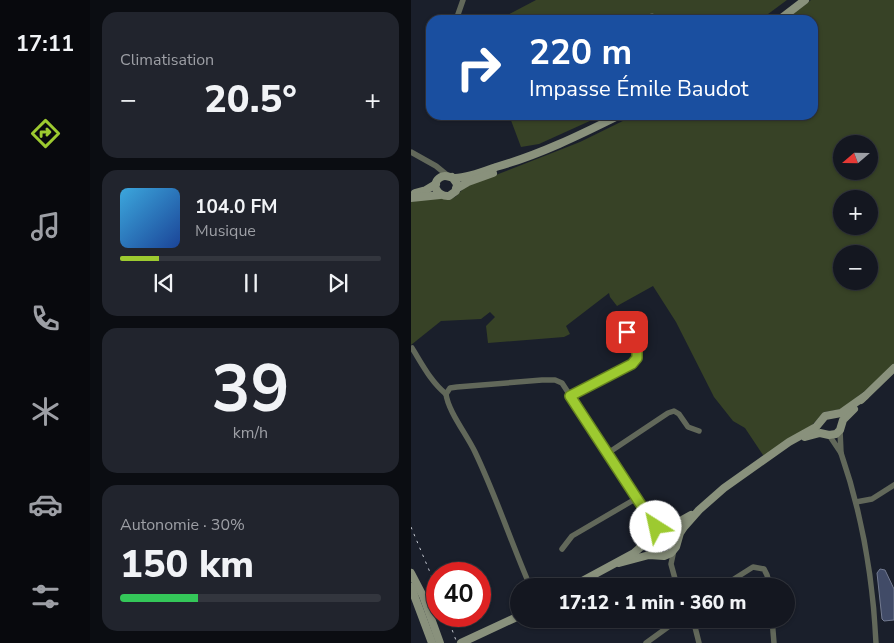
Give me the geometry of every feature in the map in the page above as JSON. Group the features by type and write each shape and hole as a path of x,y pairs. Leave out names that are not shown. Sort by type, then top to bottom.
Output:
{"street":[{"path":"458,15 463,0"},
{"path":"780,15 799,0"},
{"path":"786,15 805,0"},
{"path":"411,194 426,190 441,177 457,177 522,159 609,120"},
{"path":"411,198 440,195 444,197 451,196 456,189 468,182 569,143 617,120"},
{"path":"411,152 449,176 456,182 456,189"},
{"path":"433,165 437,182 436,190 440,195"},
{"path":"570,396 632,364 637,358 637,352 627,332"},
{"path":"412,348 428,374 446,394 447,403 475,450 527,578"},
{"path":"789,442 817,434 834,435 865,396 894,368"},
{"path":"446,394 451,388 457,386 549,380 562,383 649,517 675,532 677,541"},
{"path":"587,578 619,563 639,550 655,527 665,526 685,519 699,510 728,485 789,442 816,427 827,415 844,411 865,396"},
{"path":"608,453 668,413 674,411 679,414 688,427 699,432"},
{"path":"833,415 839,419 841,454 856,502 869,571 875,615 876,643"},
{"path":"821,421 820,428 841,454"},
{"path":"856,502 872,499 894,485"},
{"path":"562,549 572,536 637,498"},
{"path":"674,578 671,567 677,541 683,529 699,510"},
{"path":"649,517 649,549 671,567"},
{"path":"619,563 667,555 674,550"},
{"path":"736,578 753,567 763,569 768,578"},
{"path":"411,573 425,602 440,643"},
{"path":"411,587 430,640"},
{"path":"418,605 426,618 436,643"},
{"path":"461,643 510,620"},
{"path":"646,643 667,628"},
{"path":"695,628 699,643"},
{"path":"773,628 774,643"}],"green space":[{"path":"536,0 787,0 767,15 508,15"},
{"path":"811,0 894,0 894,368 842,409 824,412 812,425 765,458 745,428 733,421 714,397 676,322 653,286 617,306 609,293 566,326 570,334 564,337 488,343 486,326 495,317 490,312 481,319 441,321 411,345 411,202 434,197 446,199 455,197 465,187 580,142 625,120 818,120 818,15 792,15"},
{"path":"511,120 592,120 539,144 521,147"}],"water":[{"path":"880,569 885,570 894,589 894,620 884,621 882,619 877,573"}],"railway":[{"path":"411,527 426,563"},
{"path":"451,627 457,643"}],"route":[{"path":"627,332 637,352 637,358 632,364 570,396 649,517 663,526 656,527"}]}
